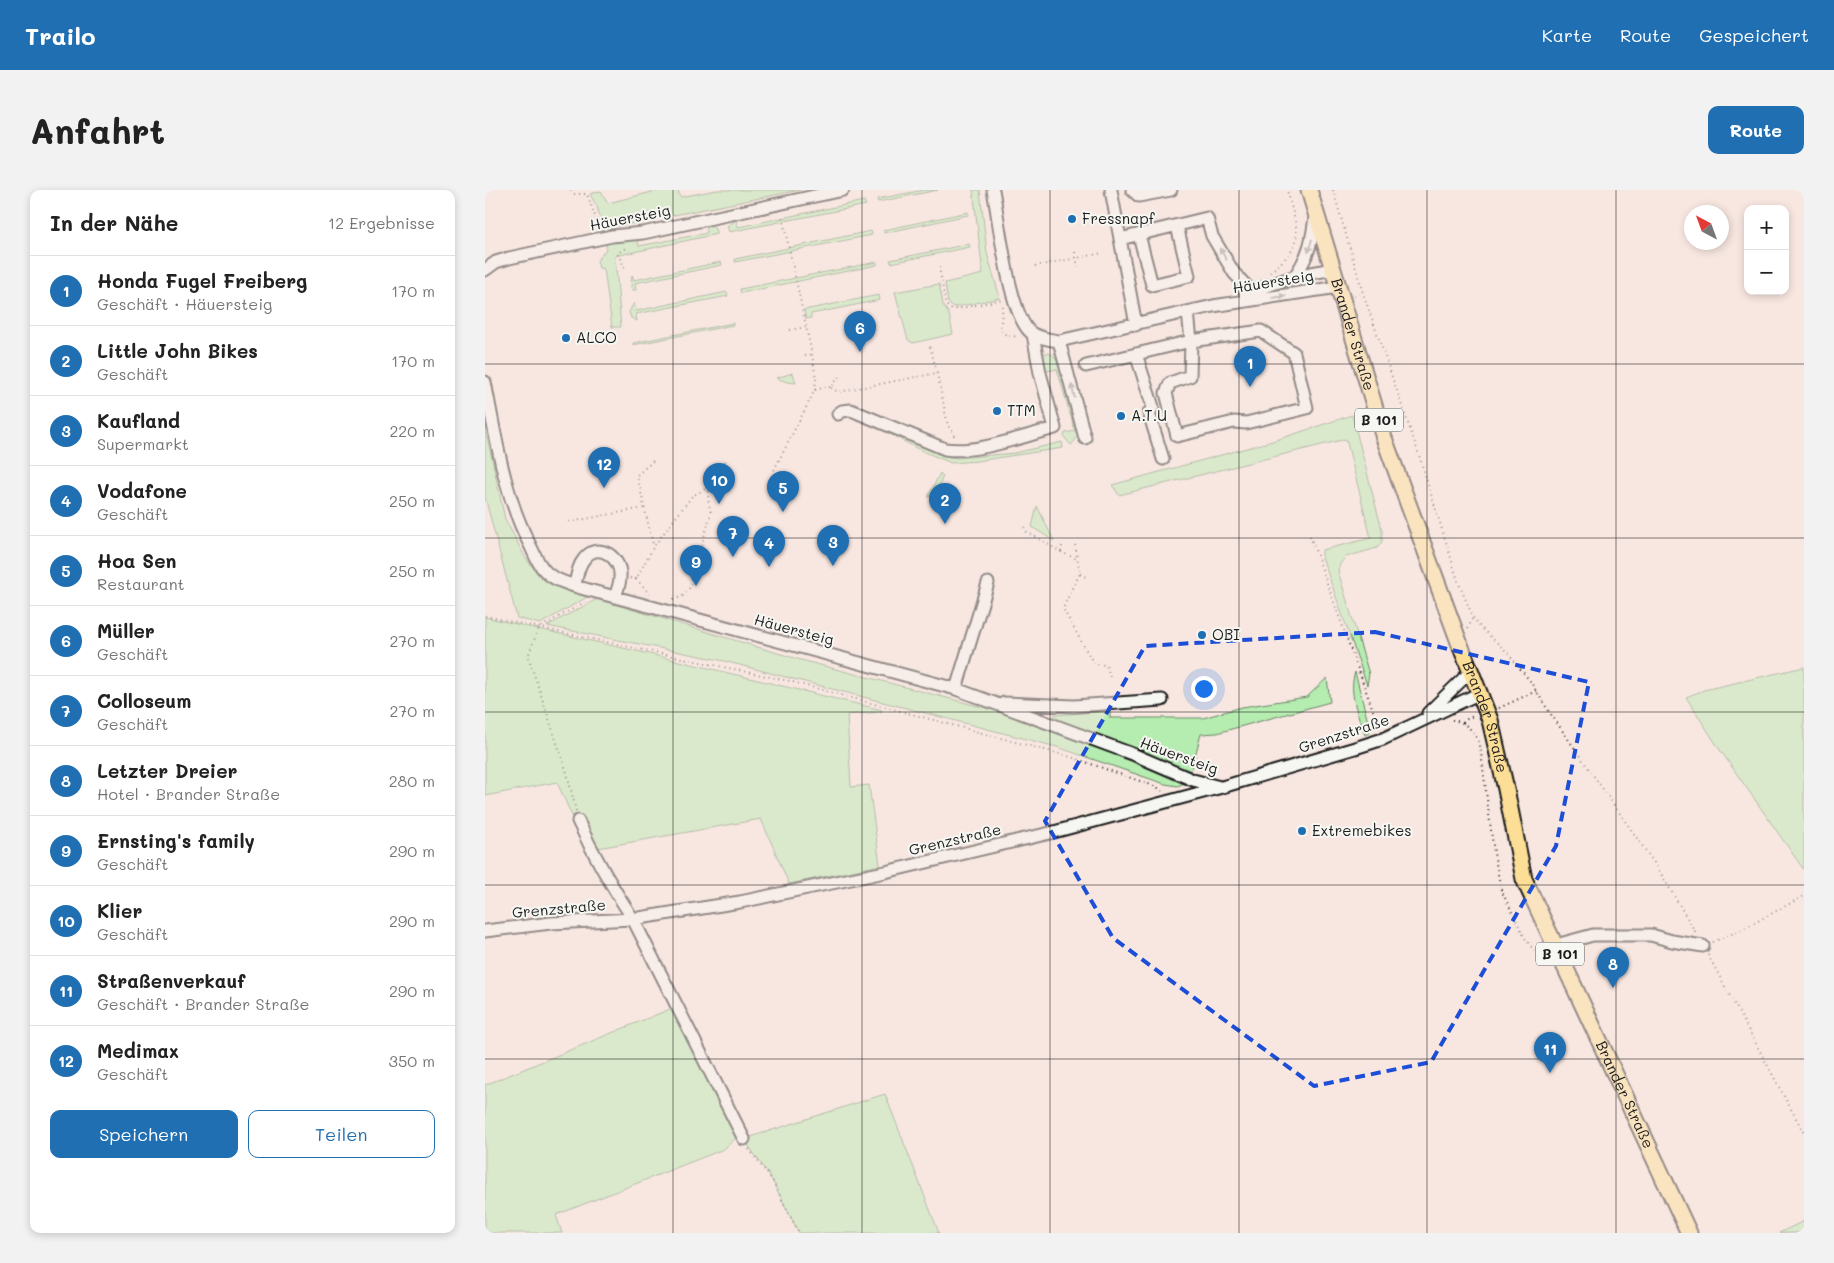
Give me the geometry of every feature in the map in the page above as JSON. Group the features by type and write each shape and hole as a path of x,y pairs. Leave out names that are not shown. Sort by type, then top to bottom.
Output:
{"main road":[{"name":"Brander Straße","path":"1309,190 1384,438 1490,720 1507,789 1524,879 1689,1233"}],"street":[{"name":"Häuersteig","path":"485,270 496,262 509,258 608,237 643,233 779,202 843,190"},
{"path":"838,414 842,411 851,410 945,449 954,450 972,449 1055,428 1033,334 1022,322 1016,304 1002,250 993,190"},
{"path":"1111,190 1136,325"},
{"path":"1132,190 1139,196 1171,190"},
{"name":"Häuersteig","path":"1295,276 1308,254 1313,239 1316,213"},
{"path":"1120,239 1207,218 1213,236 1234,273 1252,292"},
{"path":"1139,235 1152,285 1189,276 1177,226"},
{"name":"Häuersteig","path":"1213,306 1295,276 1333,270"},
{"name":"Häuersteig","path":"1033,334 1059,341 1213,306 1338,287"},
{"path":"1086,366 1191,341 1261,332 1294,353 1307,408 1246,423 1234,422 1177,436 1166,393 1170,383 1190,376 1191,341 1188,312"},
{"path":"1059,341 1085,438"},
{"path":"1136,354 1153,407 1149,413 1163,460"},
{"name":"Häuersteig","path":"485,382 509,492 520,527 541,566 560,580 600,593 956,690 1135,755 1193,780 1222,787"},
{"path":"575,585 583,560 589,554 601,550 611,555 616,560 619,568 620,577 615,597"},
{"path":"956,690 988,583"},
{"name":"Grenzstraße","path":"1419,721 1471,671"},
{"name":"Grenzstraße","path":"485,931 551,923 633,919 740,902 885,872 1050,833 1222,787 1383,739 1480,693"},
{"path":"993,703 1074,706 1162,700"},
{"path":"578,821 603,872 633,919 744,1139"},
{"path":"1556,945 1593,935 1651,935 1672,941 1703,946"}],"path":[{"path":"571,190 574,194 587,194 608,237"},
{"path":"1266,275 1284,261 1295,247 1298,235 1287,190"},
{"path":"1333,190 1363,293 1418,452 1459,584 1473,617 1507,652 1530,680 1548,710 1657,868 1703,946 1804,1133"},
{"path":"773,470 815,390 816,378 779,202"},
{"path":"625,268 617,253 637,241 643,233"},
{"path":"1075,252 1078,267"},
{"path":"1035,266 1103,253"},
{"path":"939,267 946,305 951,310 1004,299 1000,329"},
{"path":"790,330 806,327"},
{"path":"930,346 948,426 955,433 954,450"},
{"path":"805,356 812,354"},
{"path":"815,390 828,386 838,392 937,373"},
{"path":"831,388 840,375"},
{"path":"636,579 654,546 692,496 708,488 726,460"},
{"path":"653,461 637,475 654,546"},
{"path":"666,600 673,600 682,596 689,589 711,513 708,488"},
{"path":"569,522 644,508"},
{"path":"1024,527 1027,532 1077,559"},
{"path":"1310,536 1383,739"},
{"path":"1075,545 1081,574 1088,578"},
{"path":"1061,552 1062,546"},
{"path":"1081,574 1071,590 1063,609 1094,664 1106,665 1111,680"},
{"path":"620,577 636,579 655,597"},
{"path":"578,821 567,773 528,656 539,628 600,593"},
{"path":"485,616 789,681 1053,752 1157,787 1173,799"},
{"path":"1447,721 1455,720 1463,723 1477,737 1480,745 1494,853 1501,890 1526,940 1544,963 1551,966 1564,964"},
{"path":"1703,946 1743,928 1804,896"},
{"path":"744,1139 772,1180 799,1233"}],"highlighted area":[{"path":"1375,632 1589,682 1556,846 1431,1062 1314,1086 1113,938 1045,821 1145,646"}],"green space":[{"path":"660,190 678,190 680,197 717,190 800,190 604,229 597,207 590,194 601,191 608,203"},
{"path":"924,190 938,190 878,202 877,199"},
{"path":"973,190 980,190 987,253 1000,298 956,307 951,306 948,302 945,283 983,274"},
{"path":"864,201 866,205 729,232 727,226 736,220 738,227"},
{"path":"968,212 968,215 884,233 884,230"},
{"path":"706,226 711,226 717,234 615,256 621,327 612,327 604,269 599,268 597,261 606,249 607,240 637,237 639,246 707,233"},
{"path":"871,231 872,235 735,262 735,259"},
{"path":"969,244 970,247 891,263 890,260"},
{"path":"721,262 722,265 635,283 636,290 631,288 632,275 634,280"},
{"path":"877,262 877,265 741,293 740,289"},
{"path":"939,284 943,305 949,314 953,334 913,343 908,340 895,292"},
{"path":"727,292 728,296 636,314 637,321 631,318 629,312 634,303 636,311"},
{"path":"879,295 880,300 811,314 811,318 806,319 804,310"},
{"path":"733,323 733,325 633,345 633,343"},
{"path":"1043,353 1054,356 1068,392 1078,432 1076,439 1071,445 1064,437 1065,433 1075,431 1057,369 1047,371"},
{"path":"793,373 796,383 776,378"},
{"path":"1352,415 1382,530 1382,542 1377,548 1346,557 1340,564 1338,571 1369,674 1367,685 1322,557 1322,550 1371,538 1346,439 1119,495 1112,485 1276,440"},
{"path":"876,424 949,457 958,458 1015,453 1062,442 1063,448 951,463 920,450 875,426"},
{"path":"485,427 505,519 525,557 537,573 550,584 589,596 540,624 517,618 485,497"},
{"path":"940,473 943,476 936,494 928,497"},
{"path":"1037,506 1054,541 1032,527"},
{"path":"597,599 801,660 1051,725 1184,783 1178,786 1165,784 1057,747 720,660 547,626"},
{"path":"485,617 654,655 882,710 881,712 847,715 851,787 869,785 880,865 789,884 761,819 587,850 557,782 485,796"},
{"path":"1804,667 1804,870 1718,747 1686,697 1704,690"},
{"path":"1355,672 1370,730 1365,735 1353,696"},
{"path":"1327,678 1330,702 1217,733 1201,734 1191,771 1078,731 1054,718 1054,715 1110,711 1110,718 1203,718 1242,707 1307,697"},
{"path":"675,1007 740,1134 724,1149 556,1215 562,1233 485,1233 485,1085"},
{"path":"885,1094 939,1233 799,1233 772,1180 744,1139"},
{"path":"1804,1221 1804,1233 1779,1233"}],"place":[{"name":"Fressnapf","path":"1072,219"},
{"name":"ALCO","path":"566,338"},
{"name":"Müller","path":"860,352"},
{"name":"Honda Fugel Freiberg","path":"1250,387"},
{"name":"TTM","path":"997,411"},
{"name":"A.T.U","path":"1121,416"},
{"name":"Medimax","path":"604,488"},
{"name":"Klier","path":"719,504"},
{"name":"Hoa Sen","path":"783,512"},
{"name":"Little John Bikes","path":"945,524"},
{"name":"Colloseum","path":"733,557"},
{"name":"Kaufland","path":"833,566"},
{"name":"Vodafone","path":"769,567"},
{"name":"Ernsting's family","path":"696,586"},
{"name":"OBI","path":"1202,635"},
{"name":"Extremebikes","path":"1302,831"},
{"name":"Letzter Dreier","path":"1613,988"},
{"name":"Straßenverkauf","path":"1550,1073"}]}
